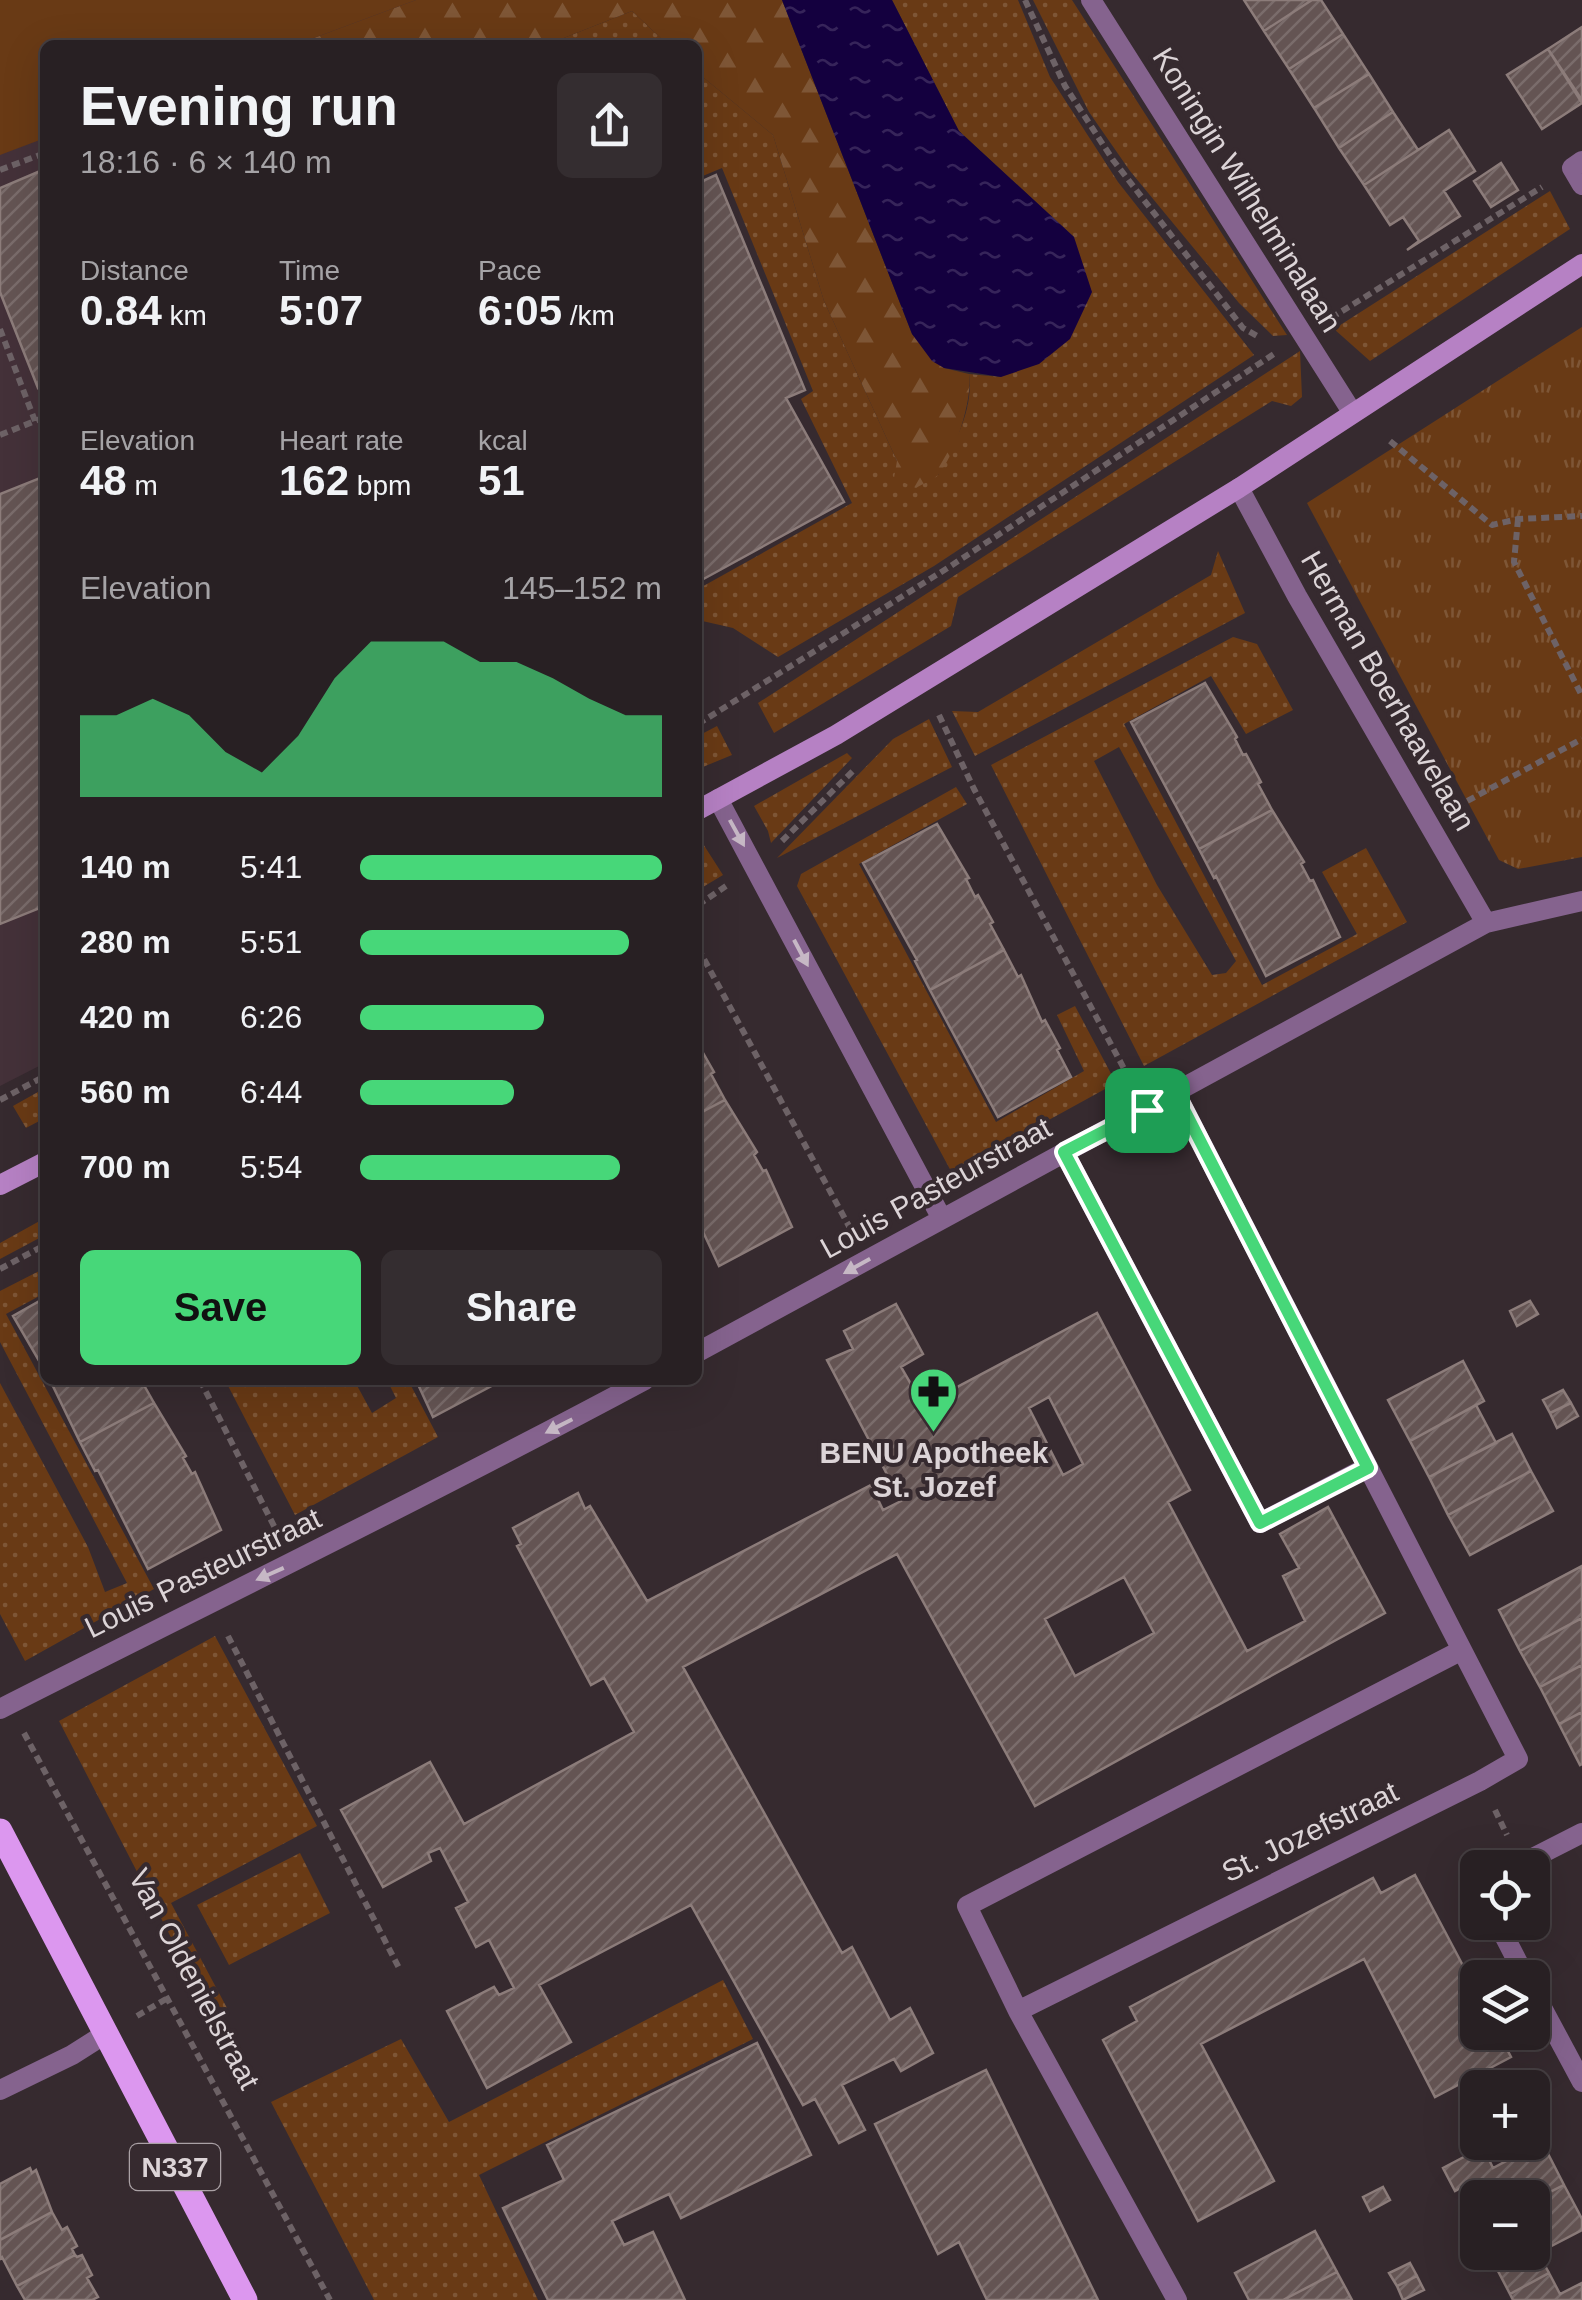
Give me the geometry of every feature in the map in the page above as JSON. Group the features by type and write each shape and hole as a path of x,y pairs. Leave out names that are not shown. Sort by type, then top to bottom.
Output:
{"main road":[{"name":"N337","path":"0,1832 245,2300"}],"street":[{"name":"Koningin Wilhelminalaan","path":"1091,0 1352,412"},
{"path":"702,808 923,682 1240,488 1582,264"},
{"name":"Herman Boerhaavelaan","path":"1240,488 1297,596 1486,923"},
{"path":"718,799 942,1217"},
{"name":"Louis Pasteurstraat","path":"702,1350 1486,923 1582,901"},
{"name":"St. Jozefstraat","path":"1018,2011 1480,1782 1518,1758 1176,1094"},
{"path":"1064,1152 1260,1523 1368,1468"},
{"path":"0,1186 40,1165"},
{"name":"Louis Pasteurstraat","path":"4,1707 209,1601 293,1563 635,1385"},
{"path":"1178,2300 1018,2011 967,1906 1462,1650"},
{"path":"1548,1850 1582,1833"},
{"path":"1550,2022 1582,2082"},
{"path":"0,2090 105,2034"}],"path":[{"path":"702,722 930,579 1280,350 1244,328 1114,160 1064,86 1025,0"},
{"path":"0,170 40,155"},
{"path":"1303,335 1579,171"},
{"path":"0,329 36,421"},
{"path":"0,435 40,419"},
{"path":"1390,440 1492,524 1582,516"},
{"path":"1518,519 1514,562 1582,696"},
{"path":"923,682 974,788 1147,1110"},
{"path":"1428,822 1582,739"},
{"path":"702,901 756,866 864,761"},
{"path":"702,955 868,1261"},
{"path":"0,1100 40,1079"},
{"path":"0,1269 40,1248"},
{"path":"203,1385 293,1563"},
{"path":"209,1601 400,1968"},
{"name":"Van Oldenielstraat","path":"4,1707 330,2300"},
{"path":"1480,1782 1511,1850"}],"shaded area":[{"path":"0,0 486,0 385,40 40,40 40,1066 0,1086"}],"green space":[{"path":"0,0 416,0 308,40 40,40 40,140 0,155"},
{"path":"416,0 782,0 912,334 944,368 969,374 961,426 951,455 938,475 916,488 894,478 897,461 824,301 773,135 702,76 702,40 663,40 632,11 559,40 308,40"},
{"path":"892,0 1018,0 1050,77 1118,182 1254,355 934,566 778,657 733,628 702,621 702,587 852,503 801,399 813,391 722,168 702,176 702,76 773,135 824,301 897,461 938,475 966,414 969,374 1001,377 1074,237 959,131"},
{"path":"1033,0 1072,0 1287,335 1273,336 1239,303 1130,171 1089,112"},
{"path":"632,11 663,40 559,40"},
{"path":"1550,191 1570,229 1370,361 1334,329"},
{"path":"1582,327 1582,857 1518,869 1499,860 1307,503"},
{"path":"1300,351 1302,397 1291,406 1272,401 958,597 951,626 774,733 758,703"},
{"path":"1218,551 1245,613 975,756 952,711 978,712 1211,575"},
{"path":"1233,637 1257,644 1293,710 1246,734 1211,676 1124,724 1262,985 1357,934 1322,872 1366,848 1407,922 1144,1066 991,765","holes":["1119,747 1236,961 1226,973 1212,975 1157,885 1094,761"]},
{"path":"929,719 952,767 777,858 893,739"},
{"path":"717,726 732,755 702,767 702,734"},
{"path":"847,753 852,758 771,843 754,806"},
{"path":"956,787 967,804 859,864 996,1122 1084,1071 1057,1015 1075,1006 1116,1083 952,1173 797,886 801,874"},
{"path":"702,842 723,875 702,888"},
{"path":"40,1091 40,1121 26,1128 13,1106"},
{"path":"40,1221 40,1238 0,1259 0,1243"},
{"path":"40,1271 40,1296 6,1314 40,1377 40,1385 44,1385 154,1589 25,1661 0,1614 0,1383 88,1547 105,1592 127,1583 0,1342 0,1291"},
{"path":"228,1385 357,1385 372,1413 396,1398 390,1385 411,1385 438,1437 295,1515"},
{"path":"215,1636 317,1826 171,1903 227,2008 206,2005 59,1721"},
{"path":"300,1853 330,1913 229,1965 197,1905"},
{"path":"723,1980 753,2039 479,2175 538,2300 374,2300 271,2102 401,2039 449,2122"}],"water":[{"path":"782,0 892,0 959,131 1074,237 1092,292 1070,339 1039,364 1001,377 944,368 932,361 912,334"}],"building":[{"path":"1244,0 1312,0 1264,31"},
{"path":"1312,0 1321,0 1343,34 1289,69 1264,31"},
{"path":"1582,27 1582,100 1548,49"},
{"path":"1343,34 1369,74 1314,108 1289,69"},
{"path":"1548,49 1582,103 1542,129 1507,75"},
{"path":"1369,74 1393,112 1339,148 1314,108"},
{"path":"1393,112 1418,150 1364,185 1339,148"},
{"path":"1449,130 1475,171 1444,191 1460,216 1407,250 1419,241 1403,217 1390,225 1364,185"},
{"path":"1501,163 1518,190 1491,207 1474,181"},
{"path":"40,171 38,388 0,292 0,188"},
{"path":"716,175 805,390 786,398 844,502 702,580 702,181"},
{"path":"40,478 40,908 0,924 0,494"},
{"path":"1205,683 1261,782 1258,784 1272,810 1199,849 1131,722"},
{"path":"1272,810 1304,862 1301,864 1313,880 1340,937 1266,976 1199,849"},
{"path":"937,824 969,878 966,879 975,897 978,895 993,922 990,924 1004,950 930,990 863,863"},
{"path":"1004,950 1060,1048 1057,1050 1071,1077 998,1117 930,990"},
{"path":"702,1051 714,1072 711,1074 725,1100 702,1112"},
{"path":"725,1100 757,1152 754,1155 766,1170 792,1227 719,1266 702,1230 702,1112"},
{"path":"40,1301 40,1362 13,1316"},
{"path":"1530,1301 1538,1314 1517,1326 1510,1311"},
{"path":"896,1304 923,1354 901,1367 923,1405 1097,1313 1190,1490 1168,1502 1247,1651 1305,1621 1283,1576 1299,1568 1280,1534 1328,1507 1385,1613 1035,1806 897,1554 683,1667 842,1953 852,1947 890,2020 910,2008 933,2053 901,2071 894,2059 842,2085 865,2130 839,2143 815,2099 803,2105 691,1905 539,1985 571,2042 487,2088 447,2011 494,1987 499,1995 514,1988 489,1940 476,1947 456,1908 468,1902 440,1848 428,1853 431,1861 383,1887 341,1810 430,1762 464,1824 634,1732 604,1678 591,1685 517,1546 521,1544 513,1528 578,1493 585,1509 590,1506 647,1601 871,1485 883,1510 901,1501 827,1360 853,1349 844,1331","holes":["1049,1397 1083,1464 1063,1475 1029,1408","1124,1577 1154,1633 1075,1676 1045,1619"]},
{"path":"1463,1361 1484,1401 1410,1441 1388,1400"},
{"path":"52,1385 144,1385 154,1403 80,1442"},
{"path":"418,1385 494,1385 433,1417"},
{"path":"1563,1390 1571,1403 1550,1413 1543,1400"},
{"path":"154,1403 186,1456 183,1458 192,1474 195,1472 221,1530 148,1569 80,1442"},
{"path":"1571,1403 1578,1416 1557,1428 1550,1413"},
{"path":"1476,1405 1496,1443 1429,1477 1410,1441"},
{"path":"1512,1434 1531,1471 1448,1515 1429,1477"},
{"path":"1531,1471 1553,1511 1470,1555 1448,1515"},
{"path":"1582,1566 1582,1618 1520,1651 1499,1610"},
{"path":"1582,1618 1582,1665 1540,1687 1520,1651"},
{"path":"1582,1665 1582,1712 1559,1724 1540,1687"},
{"path":"1582,1712 1582,1764 1580,1765 1559,1724"},
{"path":"1415,1875 1460,1960 1460,2050 1507,2050 1511,2057 1486,2070 1460,2070 1460,2084 1435,2097 1364,1959 1201,2044 1274,2181 1198,2221 1103,2040 1137,2021 1130,2007 1373,1878 1381,1893"},
{"path":"757,2043 811,2155 681,2218 669,2194 612,2221 624,2245 653,2232 685,2300 548,2300 503,2208 564,2180 547,2145"},
{"path":"986,2070 1098,2300 987,2300 959,2242 938,2254 875,2124"},
{"path":"1550,2158 1564,2185 1550,2192 1550,2180 1460,2180 1460,2188 1455,2191 1443,2168 1460,2159 1489,2160 1493,2168 1508,2160"},
{"path":"30,2168 32,2173 36,2170 52,2212 0,2240 0,2184"},
{"path":"1564,2185 1582,2219 1582,2230 1550,2247 1550,2192"},
{"path":"1383,2187 1390,2200 1370,2211 1363,2197"},
{"path":"52,2212 62,2230 67,2227 77,2246 72,2249 75,2255 17,2286 0,2259 0,2240"},
{"path":"1315,2231 1337,2272 1283,2300 1249,2300 1235,2273"},
{"path":"75,2255 82,2255 92,2275 87,2278 98,2297 25,2300 17,2286"},
{"path":"1410,2263 1417,2276 1397,2286 1389,2273"},
{"path":"1547,2270 1549,2273 1510,2294 1498,2271"},
{"path":"1337,2272 1352,2300 1283,2300"},
{"path":"1549,2273 1560,2294 1582,2283 1582,2300 1513,2300 1510,2294"},
{"path":"1417,2276 1424,2290 1403,2300 1397,2286"}],"place":[{"name":"BENU Apotheek St. Jozef","path":"934,1434"}],"route":[{"path":"1176,1094 1368,1468 1260,1523 1064,1152 1147,1110 1176,1094"}]}
